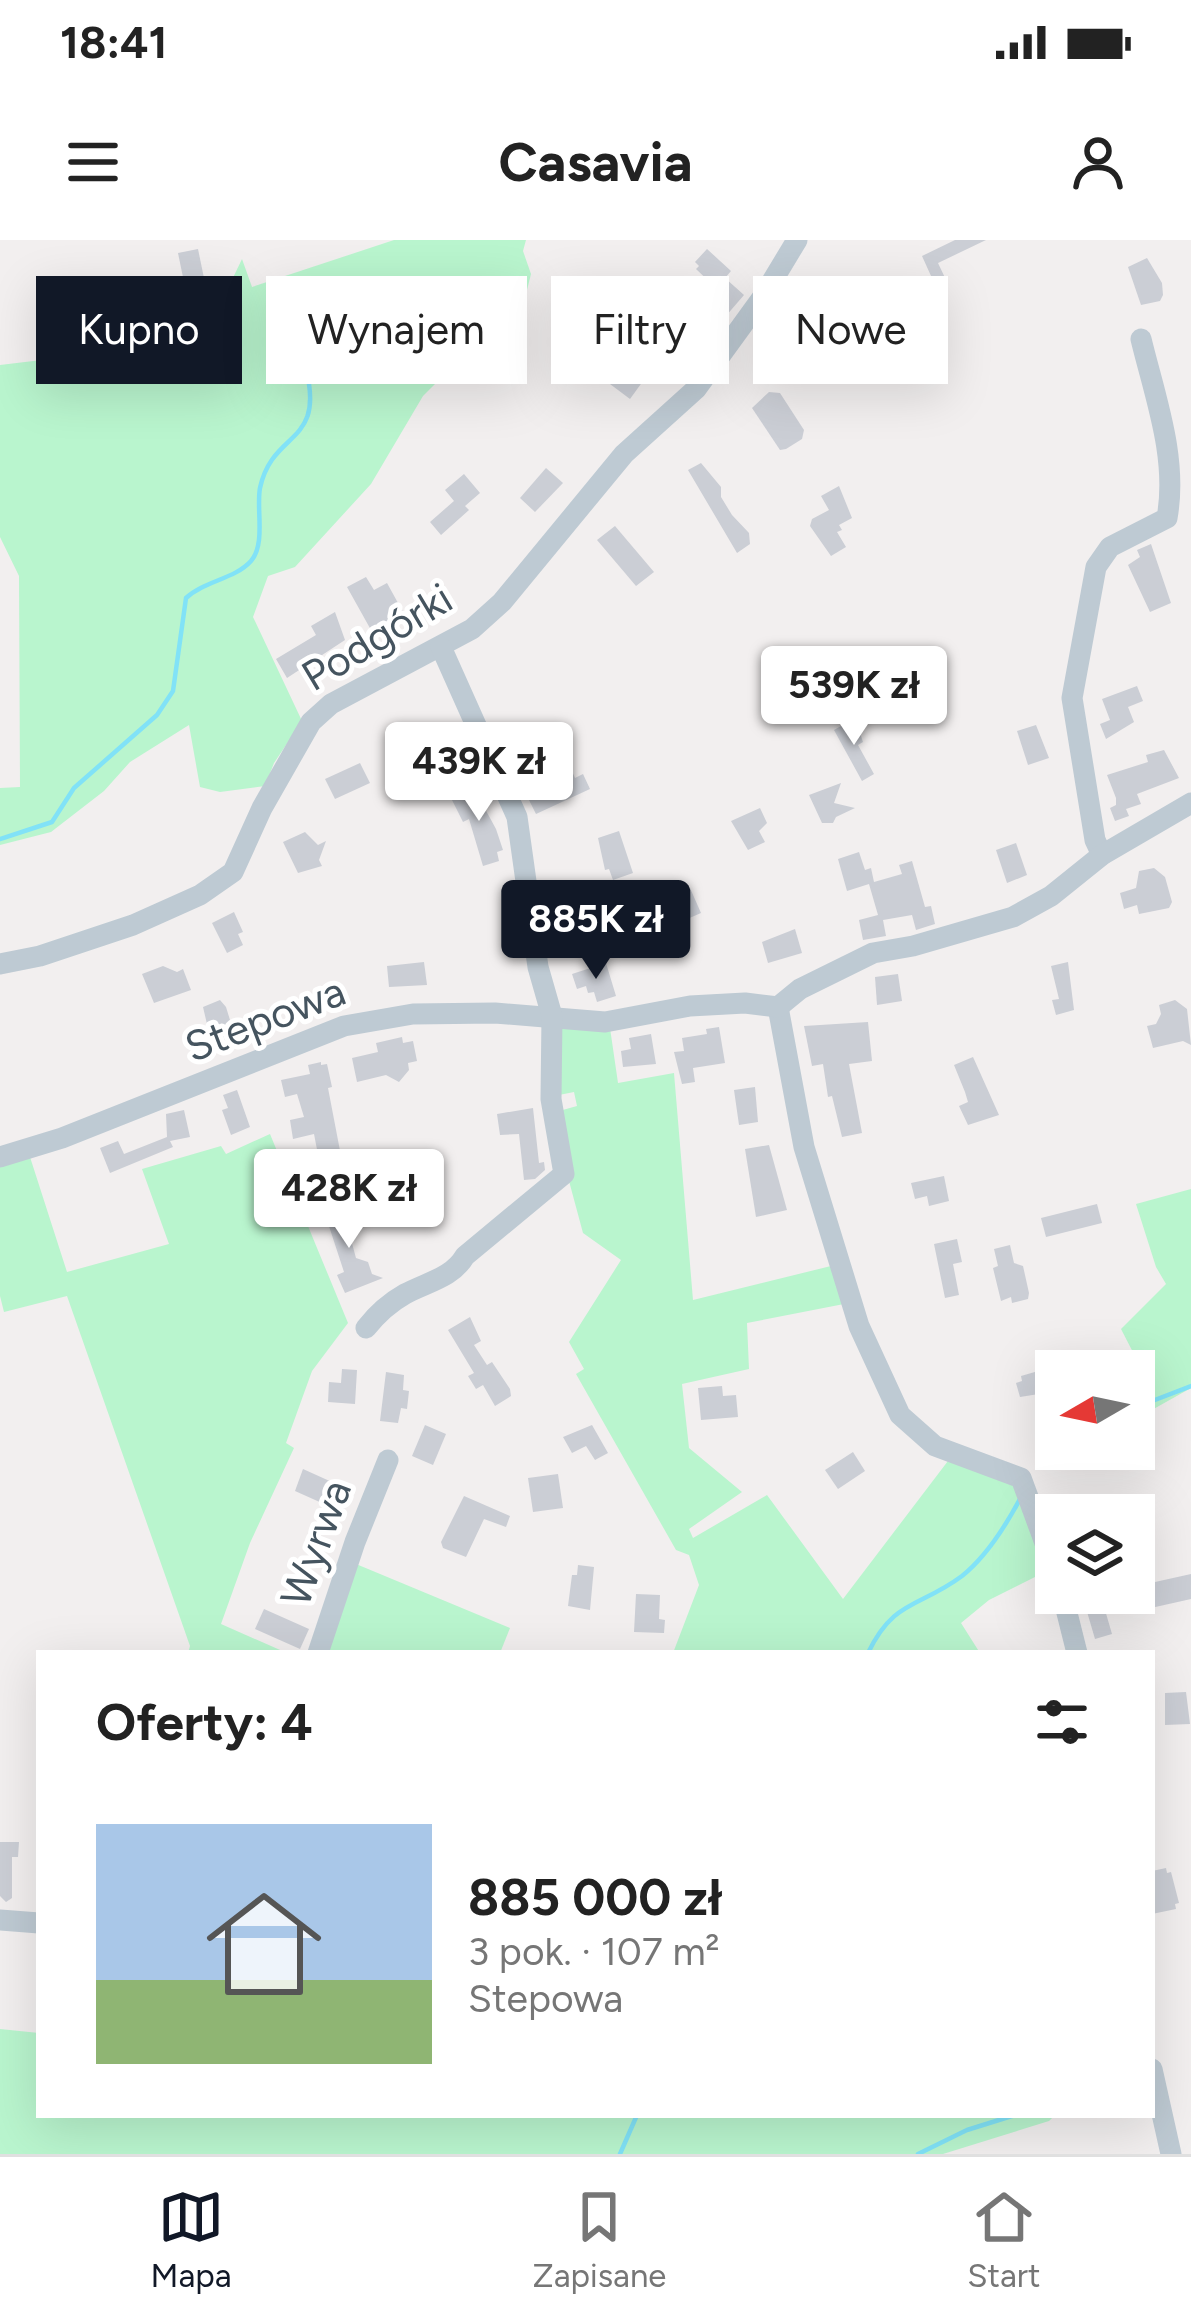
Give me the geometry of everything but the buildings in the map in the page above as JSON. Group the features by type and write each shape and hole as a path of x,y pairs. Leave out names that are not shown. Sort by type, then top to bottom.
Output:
{"street":[{"name":"Podgórki","path":"0,964 133,925 200,895 233,872 283,768 311,722 331,704 472,629 502,602 624,454 696,389 797,240"},
{"path":"1102,854 1095,840 1072,698 1096,567 1110,547 1167,518 1172,491 1141,339"},
{"path":"366,1328 380,1311 405,1294 457,1269 465,1256 564,1174 551,1099 552,1016 538,967 517,817 442,647"},
{"path":"1035,1516 1021,1478 935,1445 916,1433 895,1406 859,1326 804,1147 778,1007 800,989 873,953 1013,916 1051,896 1102,854 1191,803"},
{"name":"Stepowa","path":"0,1157 62,1138 344,1026 413,1014 552,1016 605,1022 703,1004 778,1007"},
{"name":"Wyrwa","path":"319,1650 388,1460"},
{"path":"1067,1614 1076,1650"},
{"path":"0,1920 36,1924"},
{"path":"1155,2082 1171,2154"}],"green space":[{"path":"394,240 526,240 523,251 531,274 527,290 527,276 285,276"},
{"path":"242,259 252,287 266,282 266,384 435,384 423,396 371,484 295,567 268,576 253,617 302,721 265,786 220,792 200,787 189,725 130,762 104,791 51,832 0,845 0,788 20,787 19,576 0,537 0,365 36,361 36,384 242,384 242,276 234,276"},
{"path":"555,1023 610,1028 618,1083 674,1073 693,1300 831,1266 844,1304 747,1323 749,1369 682,1384 689,1448 742,1492 689,1529 693,1538 767,1495 843,1599 951,1457 986,1469 1013,1486 1032,1521 1035,1577 989,1600 961,1623 978,1650 674,1650 699,1585 689,1555 676,1550 576,1374 584,1369 569,1342 621,1260 583,1233 569,1181 559,1111 577,1106 574,1092 559,1095"},
{"path":"270,1134 348,1323 312,1371 286,1443 294,1448 250,1543 221,1624 280,1650 189,1650 67,1296 4,1312 0,1296 0,1165 30,1157 67,1272 169,1244 142,1169 221,1146 226,1154"},
{"path":"1191,1189 1191,1388 1155,1408 1155,1350 1132,1350 1121,1329 1166,1284 1136,1204"},
{"path":"356,1564 510,1628 501,1650 323,1650"},
{"path":"0,2029 36,2033 36,2118 1052,2118 943,2154 0,2154"}],"waterway":[{"path":"0,839 52,822 74,788 157,715 173,691 186,598 237,572 256,554 260,488 276,455 304,424 309,384"},
{"path":"1155,1400 1191,1386"},
{"path":"870,1650 898,1613 971,1568 1020,1499"},
{"path":"620,2154 636,2118"},
{"path":"918,2154 1005,2118"}]}
